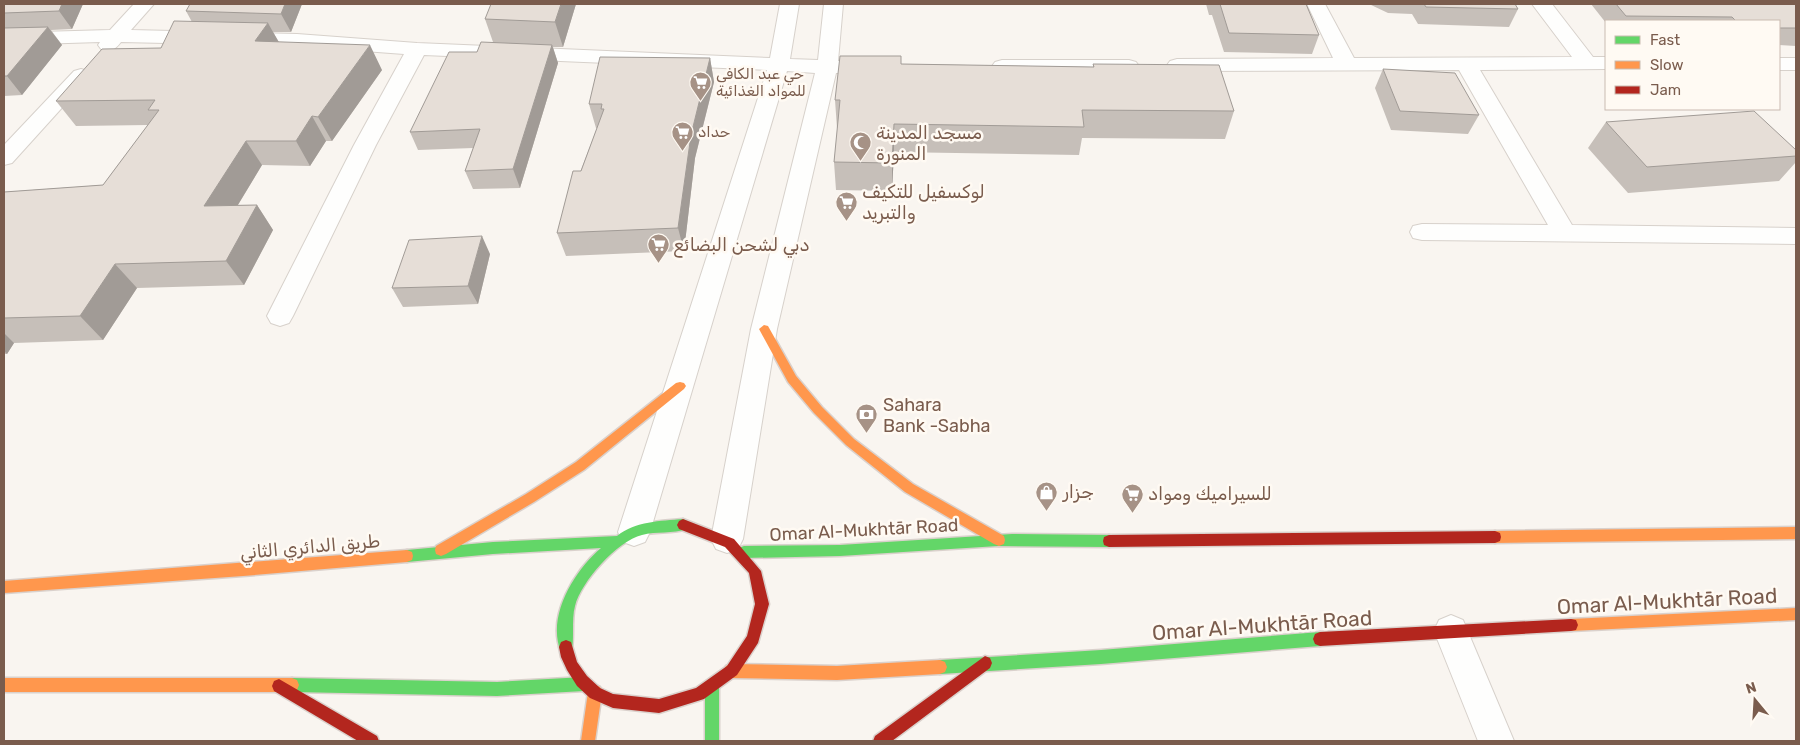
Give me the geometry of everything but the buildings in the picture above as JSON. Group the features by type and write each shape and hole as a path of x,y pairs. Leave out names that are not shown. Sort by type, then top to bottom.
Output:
{"main road":[{"path":"764,328 792,379 818,410 850,442 909,488 999,540"},
{"path":"435,553 530,498 580,466 680,386"},
{"name":"Omar Al-Mukhtār Road","path":"627,536 683,525 714,532 735,546 770,553 892,548 999,540 1208,541 1796,533"},
{"path":"627,536 594,561 574,587 564,617 565,648 584,684 595,692 621,704 651,708 682,702 712,688 746,655 761,617 762,597 759,580 752,563 735,546"},
{"name":"طريق الدائري الثاني","path":"4,587 243,570 627,536"},
{"name":"Omar Al-Mukhtār Road","path":"731,671 837,673 1451,631 1796,614"},
{"path":"880,741 986,663"},
{"path":"4,685 278,685 497,689 584,684"},
{"path":"278,685 372,741"},
{"path":"712,688 712,741"},
{"path":"588,741 595,692"}],"street":[{"path":"4,158 117,36 144,4"},
{"path":"627,536 680,386 779,65 790,4"},
{"path":"735,546 764,328 827,67 834,4"},
{"path":"1316,4 1347,64"},
{"path":"1542,4 1596,63"},
{"path":"4,39 117,36 297,40 417,49 827,67 895,67"},
{"path":"280,316 365,146 417,49"},
{"path":"984,66 1596,63"},
{"path":"1466,64 1565,234"},
{"path":"1780,64 1796,64"},
{"path":"1422,232 1796,236"},
{"path":"1451,631 1496,741"}],"traffic: fast":[{"path":"566,647 565,632 568,605 579,581 587,570 620,540 633,532 652,527 683,525"},
{"path":"744,552 840,551 998,540 1109,541"},
{"path":"407,556 493,548 620,541"},
{"path":"940,667 1101,657 1320,639"},
{"path":"292,685 497,689 584,684"},
{"path":"712,688 712,741"}],"traffic: slow":[{"path":"764,329 792,379 818,410 850,442 909,488 999,540"},
{"path":"441,550 530,498 580,466 680,386"},
{"path":"1495,537 1796,533"},
{"path":"4,587 407,556"},
{"path":"1571,625 1796,614"},
{"path":"731,671 837,673 940,667"},
{"path":"4,685 292,685"},
{"path":"588,741 595,692"}],"traffic: jam":[{"path":"566,647 568,657 576,674 588,688 613,701 659,706 699,694 732,670 753,639 762,604 755,571 729,543 683,525"},
{"path":"1109,541 1495,537"},
{"path":"1320,639 1571,625"},
{"path":"880,741 985,663"},
{"path":"279,686 372,741"}],"place":[{"name":"حي عبد الكافي للمواد الغذائية","path":"700,102"},
{"name":"حداد","path":"682,151"},
{"name":"مسجد المدينة المنورة","path":"860,162"},
{"name":"لوكسفيل للتكيف والتبريد","path":"846,221"},
{"name":"دبي لشحن البضائع","path":"658,264"},
{"name":"Sahara Bank -Sabha","path":"867,434"},
{"name":"جزار","path":"1047,511"},
{"name":"للسيراميك ومواد","path":"1132,513"}]}
